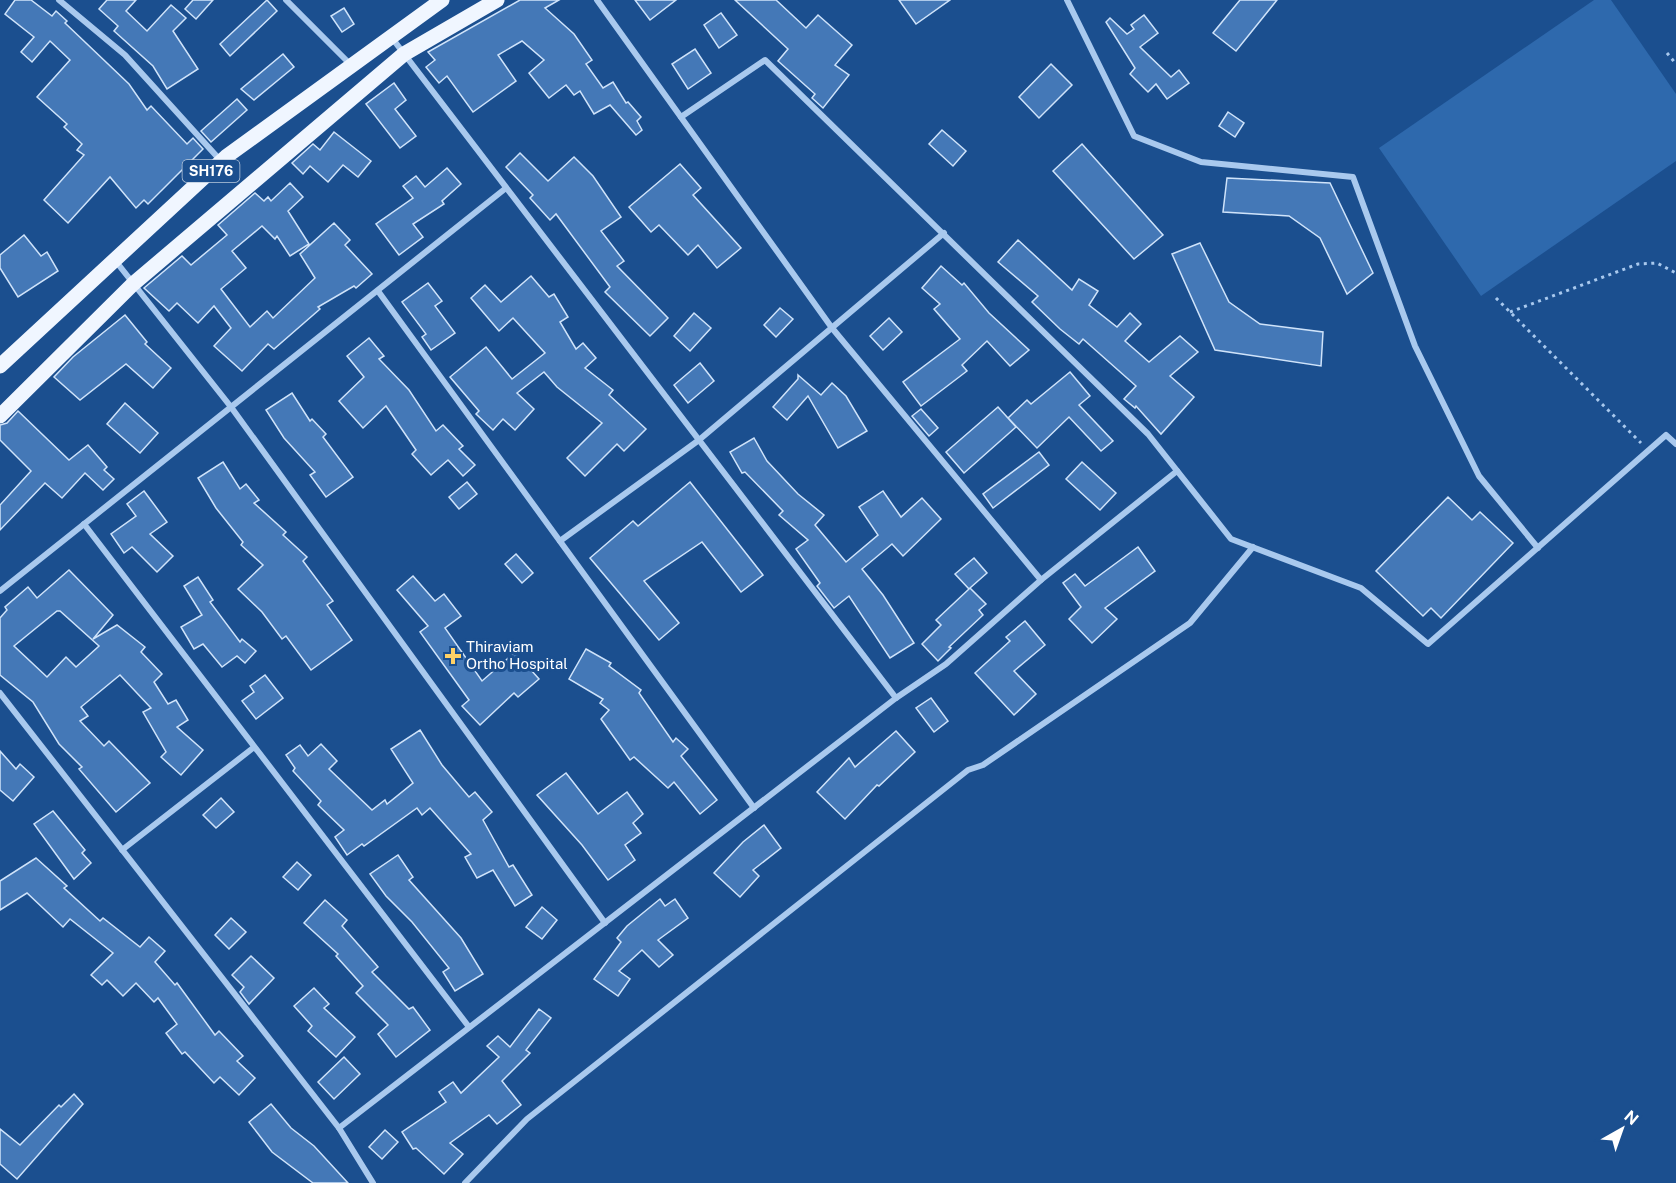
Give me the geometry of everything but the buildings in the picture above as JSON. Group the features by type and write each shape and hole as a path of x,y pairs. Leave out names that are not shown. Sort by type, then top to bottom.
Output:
{"main road":[{"name":"SH176","path":"0,366 222,161 442,0"},
{"path":"0,416 133,284 404,54 497,0"}],"street":[{"path":"59,0 125,55 222,161"},
{"path":"286,0 352,66"},
{"path":"597,0 832,328 1041,580"},
{"path":"1067,0 1134,136 1201,162 1353,177 1415,346 1464,446 1479,476 1538,548"},
{"path":"391,37 896,698"},
{"path":"681,117 765,60 1148,434 1231,539 1361,588 1428,644 1666,435 1676,444"},
{"path":"0,591 506,188"},
{"path":"560,541 699,440 944,234"},
{"path":"114,259 231,407 605,923"},
{"path":"378,291 754,808"},
{"path":"339,1128 896,698 946,664 1041,580 1177,471"},
{"path":"84,524 253,748 469,1027"},
{"path":"465,1183 527,1119 968,770 982,765 1190,623 1253,547"},
{"path":"0,693 339,1128 373,1183"},
{"path":"122,850 253,748"}],"path":[{"path":"1667,53 1676,64"},
{"path":"1509,312 1638,264 1658,263 1676,273"},
{"path":"1496,298 1648,450"}],"shaded area":[{"path":"1594,0 1611,0 1676,94 1676,161 1481,296 1379,148"}],"place":[{"name":"Thiraviam Ortho Hospital","path":"453,656"}]}
